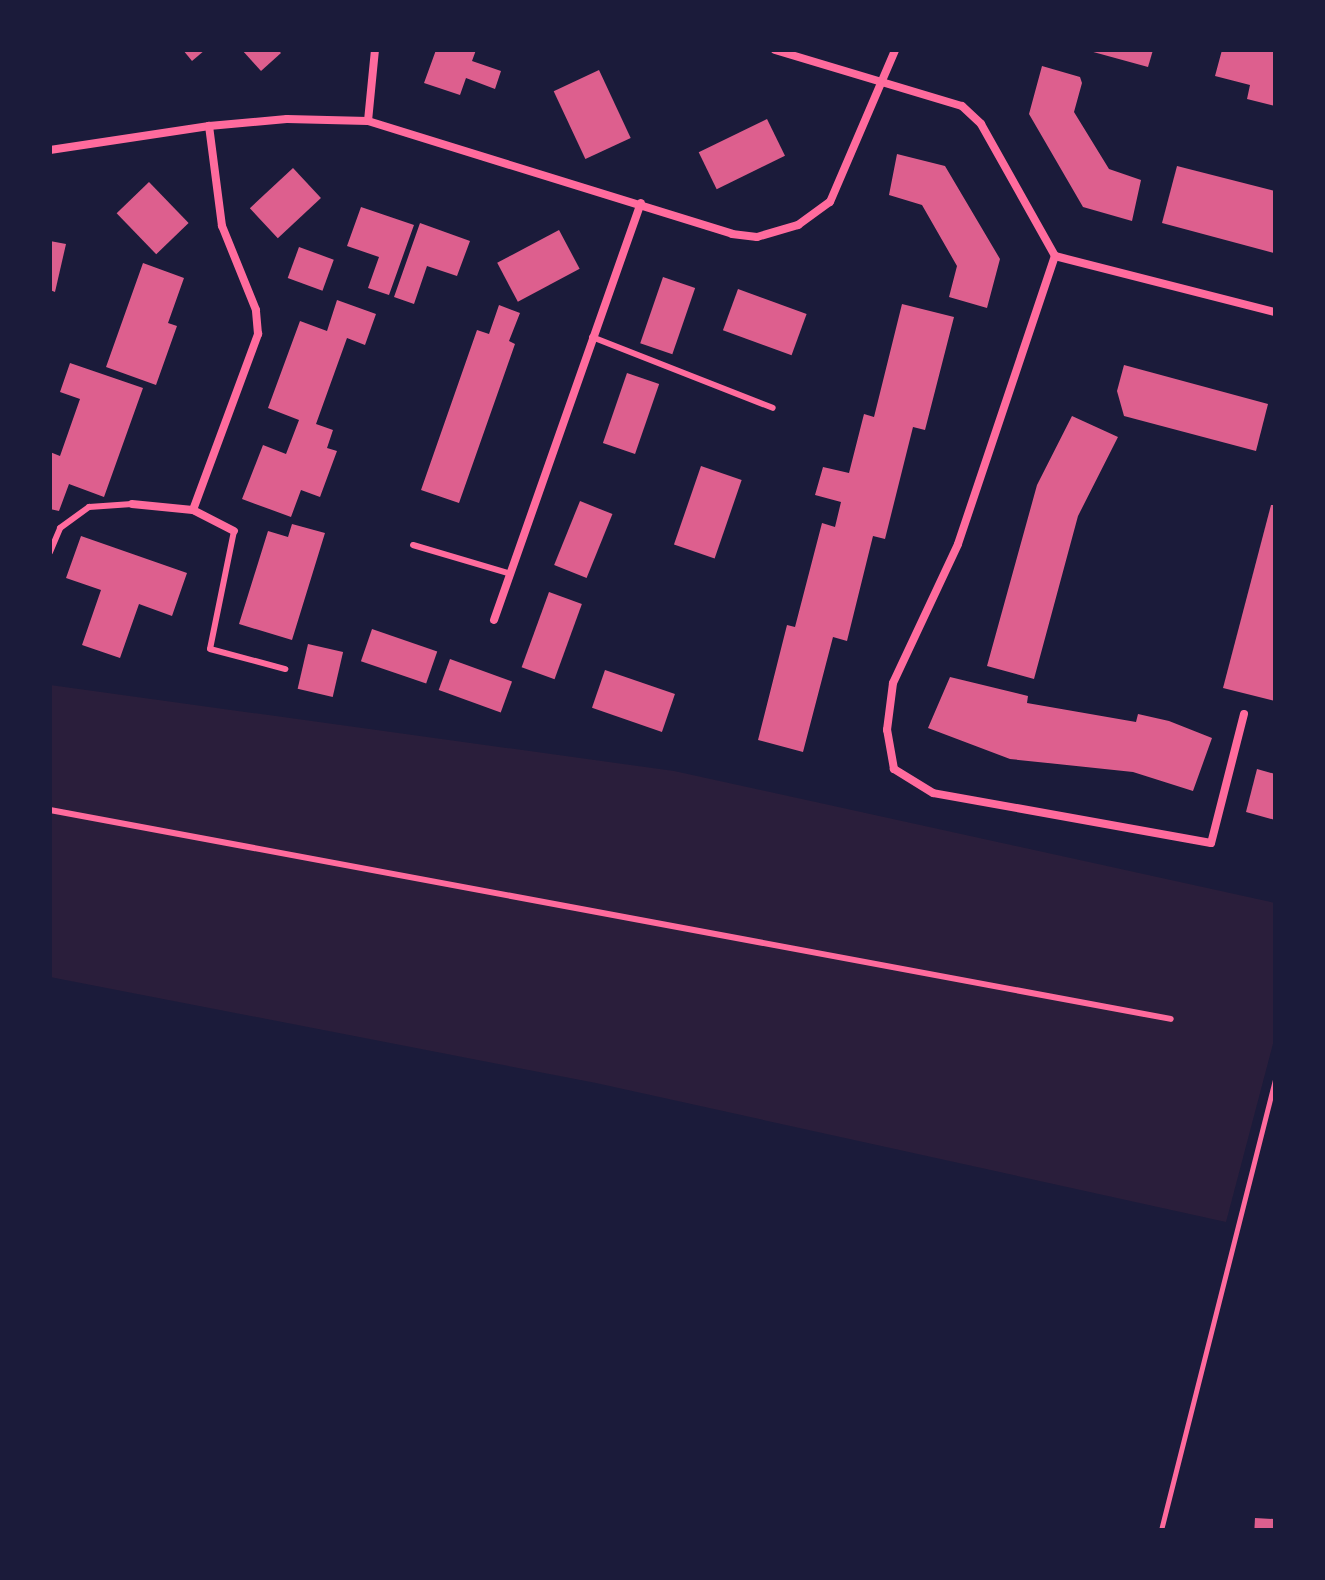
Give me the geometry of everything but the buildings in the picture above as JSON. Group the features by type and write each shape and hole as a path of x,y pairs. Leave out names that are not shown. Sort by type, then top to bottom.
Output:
{"street":[{"path":"368,121 375,50"},
{"path":"775,50 962,106 981,124 1055,256 1275,312"},
{"path":"50,150 209,126 287,119 368,121 641,203 732,234 757,237 798,225 830,202 895,50"},
{"path":"193,510 258,334 256,310 222,226 209,126"},
{"path":"494,620 641,203"},
{"path":"1055,256 958,544 893,683 887,730 894,769 933,793 1211,843 1244,714"},
{"path":"132,504 193,510 234,531"}],"lane":[{"path":"592,337 773,408"},
{"path":"50,552 60,528 89,507 132,504"},
{"path":"234,531 210,649 285,669"},
{"path":"413,545 511,574"},
{"path":"50,810 1171,1019"}],"path":[{"path":"1161,1530 1275,1078"}],"shaded area":[{"path":"50,685 674,771 1275,903 1275,1036 1226,1222 596,1083 50,977"}]}
